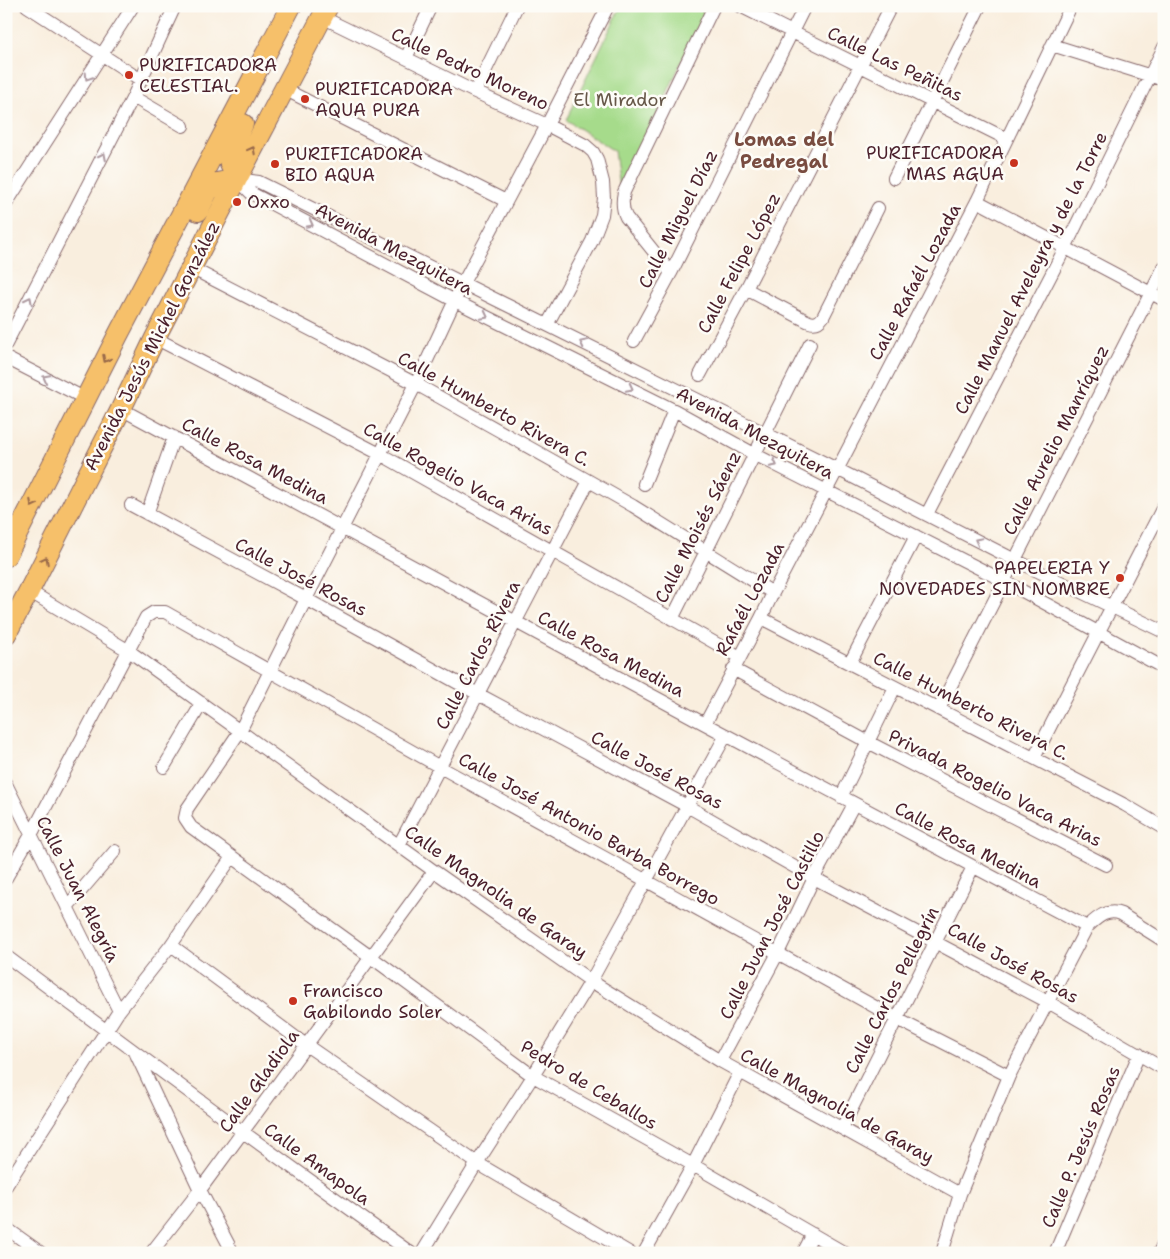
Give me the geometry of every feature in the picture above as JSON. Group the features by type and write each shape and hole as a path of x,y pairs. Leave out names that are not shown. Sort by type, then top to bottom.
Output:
{"main road":[{"path":"118,335 149,305 208,191 217,183 236,179 230,164 232,147 284,42 292,6"},
{"name":"Avenida Jesús Michel González","path":"6,556 118,335 292,6"},
{"name":"Avenida Jesús Michel González","path":"6,634 236,179 325,12"}],"street":[{"path":"28,6 141,80"},
{"path":"6,204 133,6"},
{"path":"6,344 133,97 175,6"},
{"path":"406,58 431,6"},
{"path":"475,92 517,6"},
{"path":"240,731 416,384 463,283 608,6"},
{"path":"671,273 626,217 622,200 624,192 714,6"},
{"name":"Calle Las Peñitas","path":"740,6 1007,139"},
{"name":"Calle Miguel Díaz","path":"634,341 671,273 805,6"},
{"name":"Calle Felipe López","path":"700,375 891,6"},
{"path":"894,178 980,6"},
{"name":"Calle Rafaél Lozada","path":"826,491 977,201 1071,6"},
{"name":"Calle Pedro Moreno","path":"325,12 406,58 475,92 547,124 585,145 593,152 600,168 604,198 602,215 592,241 547,325"},
{"path":"1052,45 1164,80"},
{"name":"Calle Manuel Aveleyra y de la Torre","path":"927,514 1065,248 1164,47"},
{"path":"284,89 506,201"},
{"path":"133,97 183,126"},
{"name":"Avenida Mezquitera","path":"236,179 259,182 838,469 1015,560 1164,632"},
{"name":"Avenida Mezquitera","path":"236,179 251,193 455,301 674,410 754,454 1004,581 1164,668"},
{"path":"977,201 1164,300"},
{"path":"746,289 810,323 820,321 824,317 878,208"},
{"name":"Calle Aurelio Manríquez","path":"939,709 1164,267"},
{"name":"Calle Humberto Rivera C.","path":"191,268 416,384 589,480 773,593"},
{"name":"Calle Rogelio Vaca Arias","path":"155,338 380,454 740,657"},
{"name":"Calle Moisés Sáenz","path":"672,619 810,344"},
{"path":"6,358 86,399"},
{"name":"Calle Rosa Medina","path":"121,409 854,804 1087,927"},
{"path":"644,484 674,410"},
{"path":"146,514 174,437"},
{"name":"Calle Carlos Rivera","path":"399,846 589,480"},
{"name":"Rafaél Lozada","path":"705,724 826,491"},
{"name":"Calle José Rosas","path":"132,505 687,806 814,878 1048,1002 1164,1068"},
{"path":"1034,758 1164,505"},
{"path":"850,663 916,536"},
{"name":"Calle Magnolia de Garay","path":"29,591 128,651 434,871 591,981 720,1061 960,1194"},
{"name":"Calle José Antonio Barba Borrego","path":"128,651 146,617 154,612 165,612 440,767 897,1019 1009,1076"},
{"name":"Calle Humberto Rivera C.","path":"761,618 1125,805 1164,828"},
{"path":"6,878 31,835 128,651"},
{"path":"733,669 868,742"},
{"path":"841,797 895,687"},
{"path":"164,767 202,703"},
{"name":"Pedro de Ceballos","path":"240,731 187,809 185,818 192,827 533,1076 845,1253"},
{"path":"422,1253 476,1163 533,1076 591,981 726,735"},
{"name":"Privada Rogelio Vaca Arias","path":"868,742 1106,865"},
{"name":"Calle Juan Alegría","path":"6,784 119,1011"},
{"name":"Calle Juan José Castillo","path":"720,1061 854,804"},
{"path":"67,907 115,851"},
{"path":"6,1186 119,1011 171,944 232,857"},
{"name":"Calle Carlos Pellegrín","path":"842,1128 972,867"},
{"name":"Calle Gladiola","path":"151,1253 243,1132 434,871"},
{"path":"942,1253 960,1194 1009,1076 1087,927 1106,913 1113,911 1164,941"},
{"path":"171,944 306,1045 476,1163 622,1251"},
{"name":"Calle Amapola","path":"6,956 243,1132 411,1253"},
{"path":"134,1050 200,1190 233,1253"},
{"name":"Calle P. Jesús Rosas","path":"1055,1253 1139,1054"},
{"path":"644,1253 740,1072"},
{"path":"6,1228 41,1253"},
{"path":"802,1253 813,1234"},
{"path":"1159,1253 1164,1242"}],"green space":[{"name":"El Mirador","path":"621,6 707,6 620,196 614,151 566,120"}],"place":[{"name":"PURIFICADORA CELESTIAL.","path":"129,75"},
{"name":"PURIFICADORA AQUA PURA","path":"305,99"},
{"name":"PURIFICADORA MAS AGUA","path":"1014,163"},
{"name":"PURIFICADORA BIO AQUA","path":"275,164"},
{"name":"Oxxo","path":"237,202"},
{"name":"PAPELERIA Y NOVEDADES SIN NOMBRE","path":"1120,578"},
{"name":"Francisco Gabilondo Soler","path":"293,1001"}],"district":[{"name":"Lomas del Pedregal","path":"784,150"}]}
